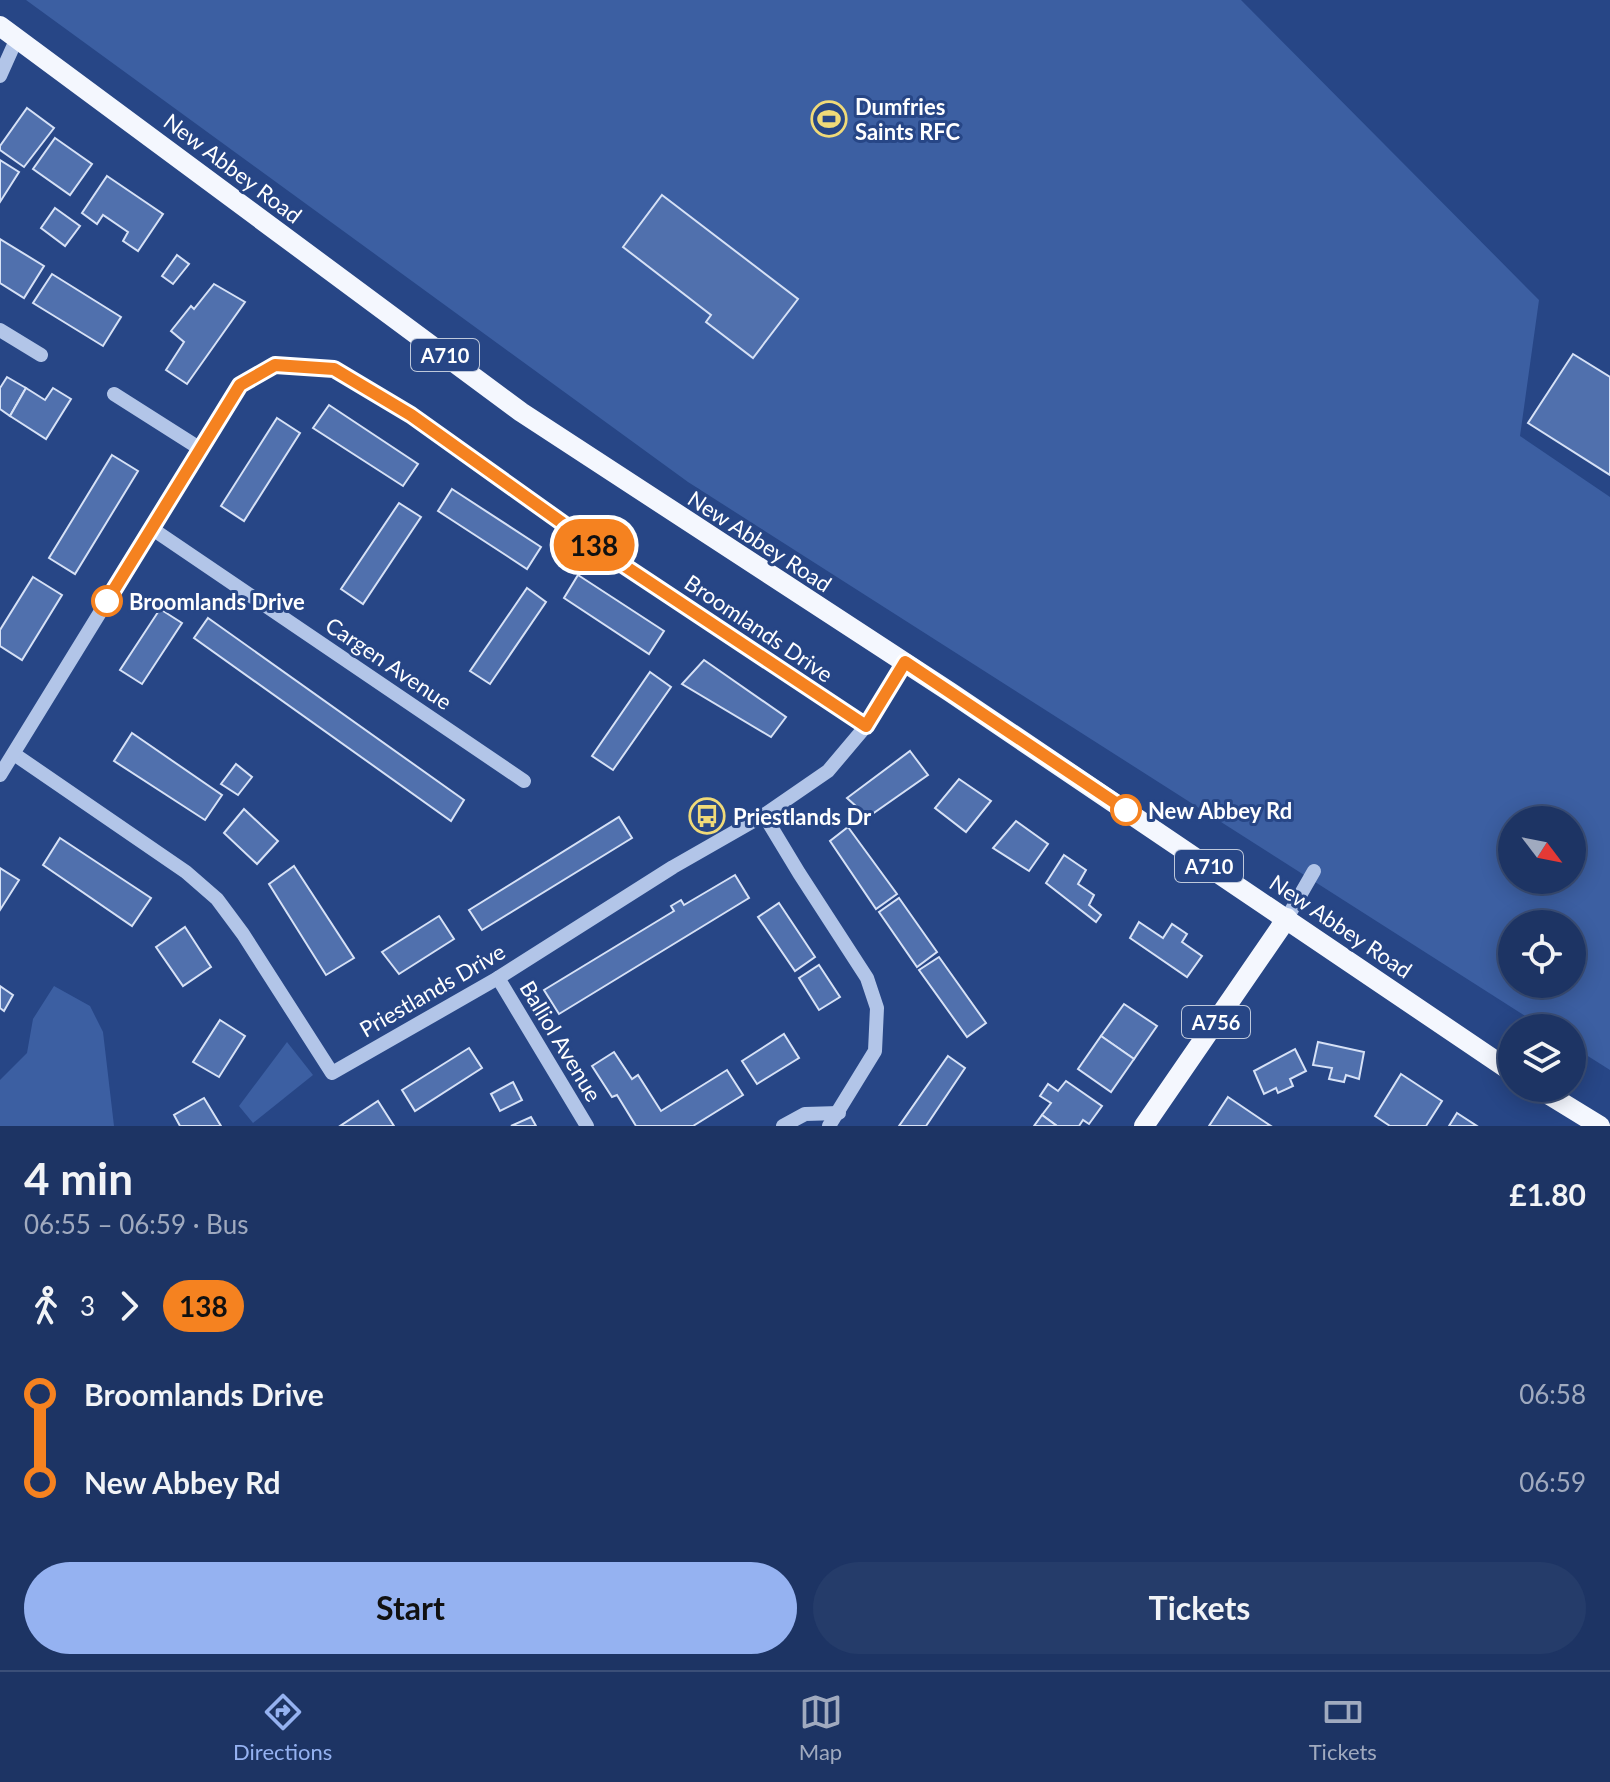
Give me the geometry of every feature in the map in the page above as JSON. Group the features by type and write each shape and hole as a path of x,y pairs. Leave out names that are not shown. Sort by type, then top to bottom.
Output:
{"main road":[{"name":"New Abbey Road","path":"0,26 521,412 905,662 1498,1062"},
{"name":"A756","path":"1144,1126 1287,918"},
{"path":"1561,1102 1600,1126"}],"street":[{"path":"0,76 17,38"},
{"path":"0,330 41,355"},
{"name":"Broomlands Drive","path":"0,775 240,385 275,365 334,369 411,415 596,547 866,726"},
{"path":"114,394 199,448"},
{"name":"Cargen Avenue","path":"151,528 524,781"},
{"name":"Priestlands Drive","path":"14,754 186,872 217,899 332,1073 498,978 673,867 764,815 828,771 866,726 905,662"},
{"path":"764,815 867,978 877,1008 875,1051 829,1126"},
{"path":"1287,918 1314,871"},
{"name":"Balliol Avenue","path":"498,978 587,1126"},
{"path":"783,1126 805,1114 839,1113"}],"shaded area":[{"path":"26,0 1241,0 1539,300 1520,436 1610,497 1610,1070 1586,1055 1586,1014 1522,1014 688,482"},
{"path":"54,986 90,1006 103,1032 114,1126 0,1126 0,1080 27,1053 33,1019"},
{"path":"287,1042 313,1075 253,1123 239,1106"}],"building":[{"path":"27,108 54,128 24,167 0,150 0,146"},
{"path":"55,138 92,164 70,195 33,169"},
{"path":"0,160 19,172 0,202"},
{"path":"107,176 163,214 138,251 123,241 128,232 103,215 97,224 82,213"},
{"path":"662,195 798,299 753,358 706,322 711,315 623,247"},
{"path":"55,208 80,226 65,246 41,228"},
{"path":"0,239 44,266 24,298 0,283"},
{"path":"177,255 189,264 173,284 162,276"},
{"path":"52,274 121,317 103,346 33,303"},
{"path":"214,284 245,302 187,384 166,370 184,342 171,331"},
{"path":"1573,354 1610,377 1610,475 1528,423"},
{"path":"7,377 26,388 10,416 0,409 0,388"},
{"path":"26,388 45,400 53,388 71,399 46,439 10,416"},
{"path":"329,405 418,464 403,486 313,428"},
{"path":"277,418 300,433 244,521 221,506"},
{"path":"112,455 138,471 75,574 49,558"},
{"path":"452,489 541,547 527,569 438,511"},
{"path":"399,503 421,517 363,604 341,589"},
{"path":"578,575 664,631 649,654 564,598"},
{"path":"33,577 62,595 22,660 0,646 0,630"},
{"path":"527,588 546,602 490,684 470,671"},
{"path":"160,609 182,623 142,684 120,670"},
{"path":"208,618 464,800 451,821 194,638"},
{"path":"704,660 786,717 771,737 682,684"},
{"path":"650,672 671,687 613,770 592,756"},
{"path":"132,733 222,795 205,820 114,761"},
{"path":"910,751 928,775 868,817 847,798"},
{"path":"236,764 252,777 238,795 221,784"},
{"path":"959,779 991,801 966,832 935,808"},
{"path":"244,809 278,841 257,864 224,833"},
{"path":"619,817 632,838 482,930 469,910"},
{"path":"1016,821 1048,844 1029,871 993,848"},
{"path":"848,827 897,894 876,909 830,841"},
{"path":"60,838 151,898 132,926 43,865"},
{"path":"1064,855 1086,870 1078,884 1094,895 1089,905 1101,915 1096,922 1046,883"},
{"path":"294,866 354,958 326,975 269,884"},
{"path":"0,868 19,880 0,910"},
{"path":"735,875 749,898 559,1014 544,990 674,911 671,906 681,900 684,905"},
{"path":"899,898 937,952 917,967 879,912"},
{"path":"779,903 815,957 795,971 758,917"},
{"path":"439,916 454,939 399,974 382,952"},
{"path":"1139,922 1163,938 1172,924 1187,934 1182,942 1202,956 1187,977 1130,938"},
{"path":"185,927 211,967 183,986 156,947"},
{"path":"939,957 986,1023 967,1037 919,970"},
{"path":"819,965 840,997 819,1010 799,978"},
{"path":"0,986 13,995 4,1011 0,1008"},
{"path":"1124,1004 1157,1026 1134,1059 1101,1036"},
{"path":"220,1020 245,1036 219,1077 193,1062"},
{"path":"784,1034 799,1058 757,1084 742,1061"},
{"path":"1101,1036 1134,1059 1111,1092 1078,1069"},
{"path":"1318,1042 1364,1052 1359,1079 1346,1075 1344,1082 1329,1079 1332,1068 1313,1065"},
{"path":"469,1048 482,1068 415,1111 402,1090"},
{"path":"1295,1049 1306,1071 1290,1079 1293,1086 1278,1093 1276,1088 1264,1094 1254,1071"},
{"path":"614,1052 632,1079 638,1075 661,1111 727,1070 743,1095 693,1126 636,1126 617,1095 612,1097 592,1066"},
{"path":"948,1056 965,1068 926,1126 899,1126"},
{"path":"1401,1074 1442,1101 1426,1126 1390,1126 1375,1116"},
{"path":"1066,1081 1102,1106 1089,1124 1083,1120 1079,1126 1057,1126 1042,1115 1051,1103 1040,1096 1048,1084 1058,1091"},
{"path":"513,1082 522,1100 500,1111 491,1094"},
{"path":"1228,1097 1262,1120 1271,1126 1209,1126"},
{"path":"204,1098 221,1126 180,1126 174,1115"},
{"path":"378,1101 394,1126 340,1126"},
{"path":"1457,1113 1477,1126 1449,1126"},
{"path":"1042,1115 1057,1126 1034,1126"},
{"path":"531,1117 536,1126 511,1126"}],"bus line":[{"name":"138","path":"107,601 240,385 275,365 334,369 411,415 596,547 866,726 905,662 1126,810"}],"place":[{"name":"Dumfries Saints RFC","path":"829,119"},
{"name":"Broomlands Drive","path":"107,601"},
{"name":"New Abbey Rd","path":"1126,810"},
{"name":"Priestlands Dr","path":"707,816"}]}
